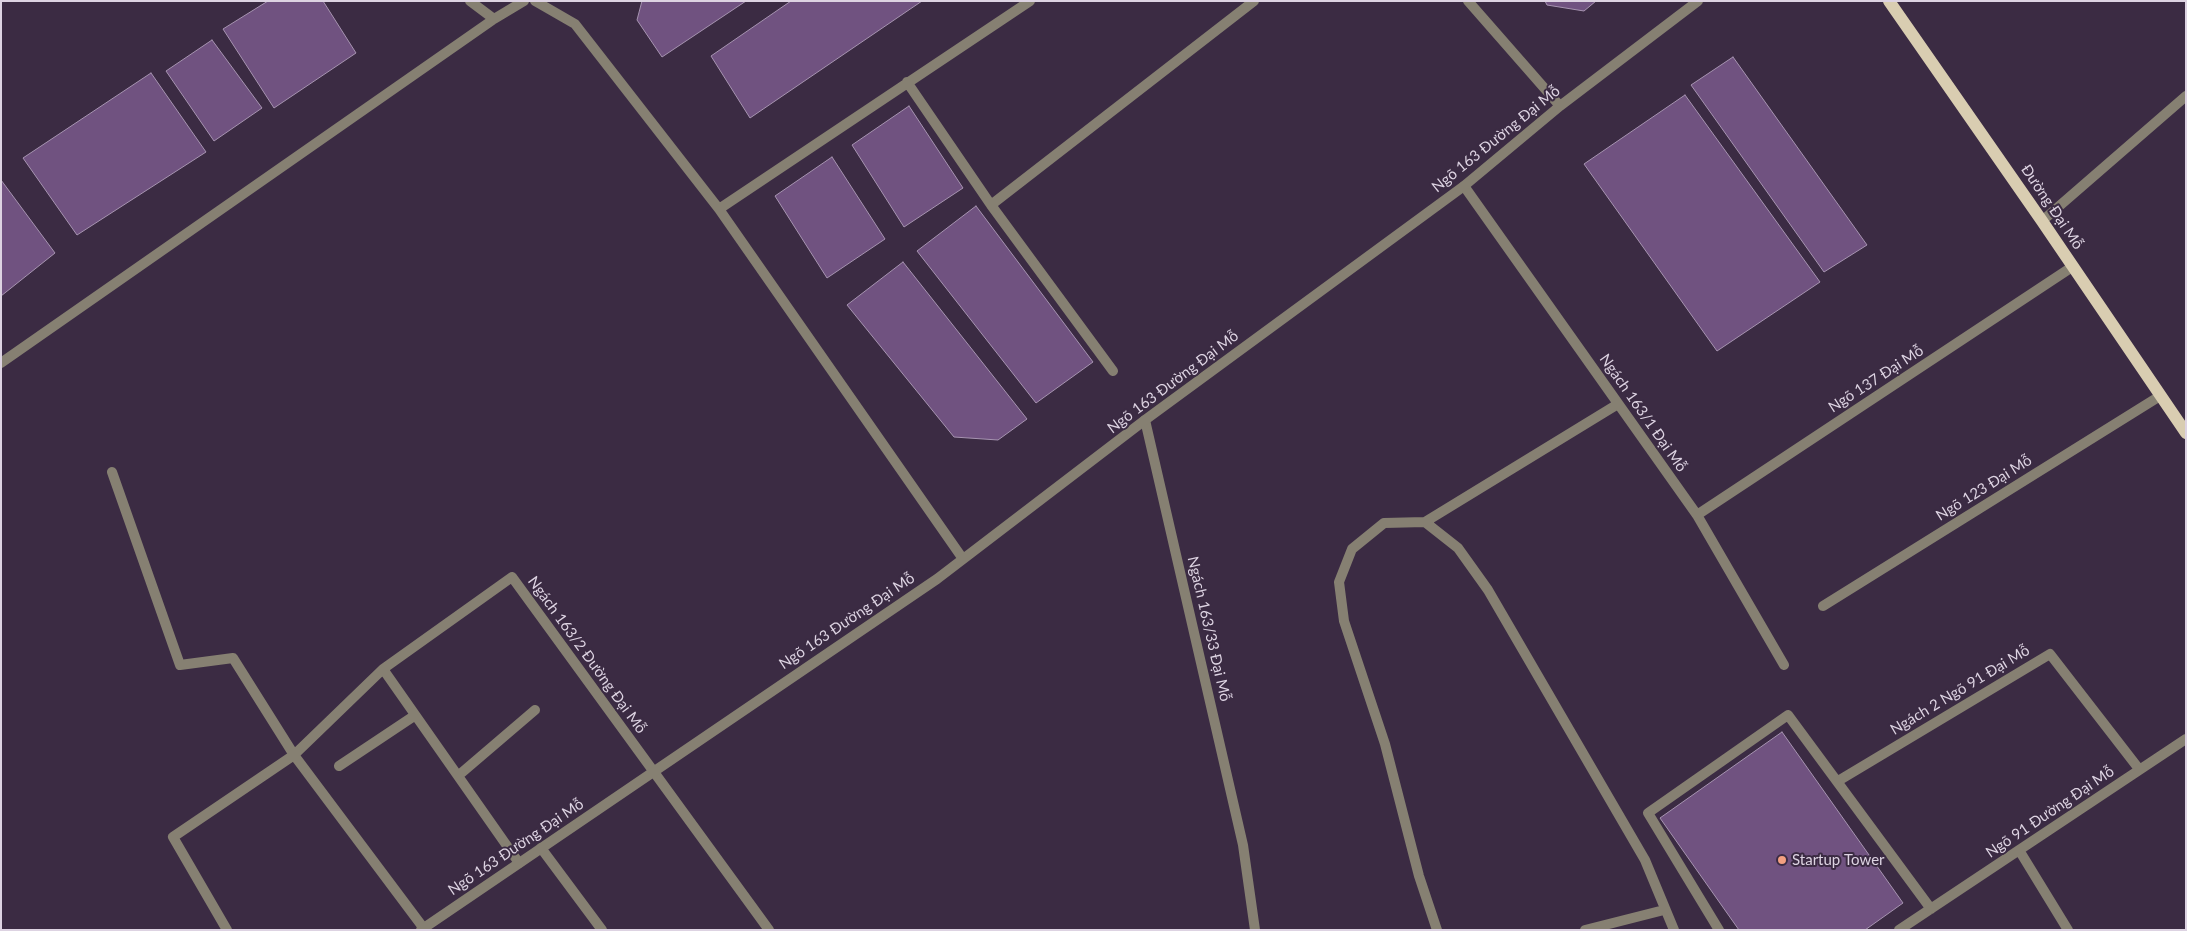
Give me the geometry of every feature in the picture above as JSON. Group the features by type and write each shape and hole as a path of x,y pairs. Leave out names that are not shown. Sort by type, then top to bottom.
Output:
{"main road":[{"name":"Đường Đại Mỗ","path":"1889,1 2042,220 2186,433"}],"street":[{"path":"470,1 494,19"},
{"path":"1,363 494,19 524,1"},
{"path":"535,1 575,24 719,209 963,559"},
{"path":"719,209 1030,1"},
{"path":"990,206 1254,1"},
{"path":"1468,1 1560,106"},
{"name":"Ngõ 163 Đường Đại Mỗ","path":"423,929 963,559 1145,420 1464,186 1560,106 1698,1"},
{"path":"907,82 990,206 1113,371"},
{"path":"2042,220 2186,96"},
{"name":"Ngách 163/1 Đại Mỗ","path":"1464,186 1697,515 1784,665"},
{"name":"Ngõ 137 Đại Mỗ","path":"1697,515 2072,267"},
{"name":"Ngõ 123 Đại Mỗ","path":"1823,606 2160,396"},
{"path":"1437,930 1419,876 1385,744 1344,621 1339,582 1352,549 1384,523 1425,522 1618,404"},
{"name":"Ngách 163/33 Đại Mỗ","path":"1145,420 1243,845 1255,930"},
{"path":"112,472 180,665 233,658 294,755 423,929"},
{"path":"1425,522 1458,548 1488,590 1645,860 1664,910 1674,930"},
{"name":"Ngách 163/2 Đường Đại Mỗ","path":"227,930 173,836 294,755 383,669 512,577 653,771"},
{"name":"Ngách 2 Ngõ 91 Đại Mỗ","path":"1838,781 2050,654 2139,769"},
{"path":"383,669 414,716 459,775 519,863"},
{"path":"459,775 535,710"},
{"path":"1719,930 1648,813 1788,715 1931,909"},
{"path":"339,766 414,716"},
{"name":"Ngõ 91 Đường Đại Mỗ","path":"1900,930 2186,739"},
{"path":"653,771 769,930"},
{"path":"541,848 602,930"},
{"path":"2020,850 2068,930"},
{"path":"1585,930 1664,910"}],"building":[{"path":"268,1 323,1 356,53 274,108 223,29"},
{"path":"642,1 746,1 662,57 637,20"},
{"path":"791,1 922,1 750,118 711,56"},
{"path":"1545,1 1596,1 1584,11 1547,5"},
{"path":"212,40 262,108 214,141 166,71"},
{"path":"1733,57 1867,245 1824,272 1691,85"},
{"path":"151,73 206,152 77,235 23,158"},
{"path":"1685,95 1820,282 1717,351 1584,164"},
{"path":"909,106 963,188 904,227 852,145"},
{"path":"832,157 885,239 827,278 775,196"},
{"path":"1,180 55,253 1,296"},
{"path":"976,206 1093,362 1036,403 917,251"},
{"path":"903,262 1027,419 998,440 954,437 847,305"},
{"name":"Startup Tower","path":"1782,732 1903,903 1865,930 1739,930 1660,818"}],"place":[{"name":"Startup Tower","path":"1782,860"}]}
